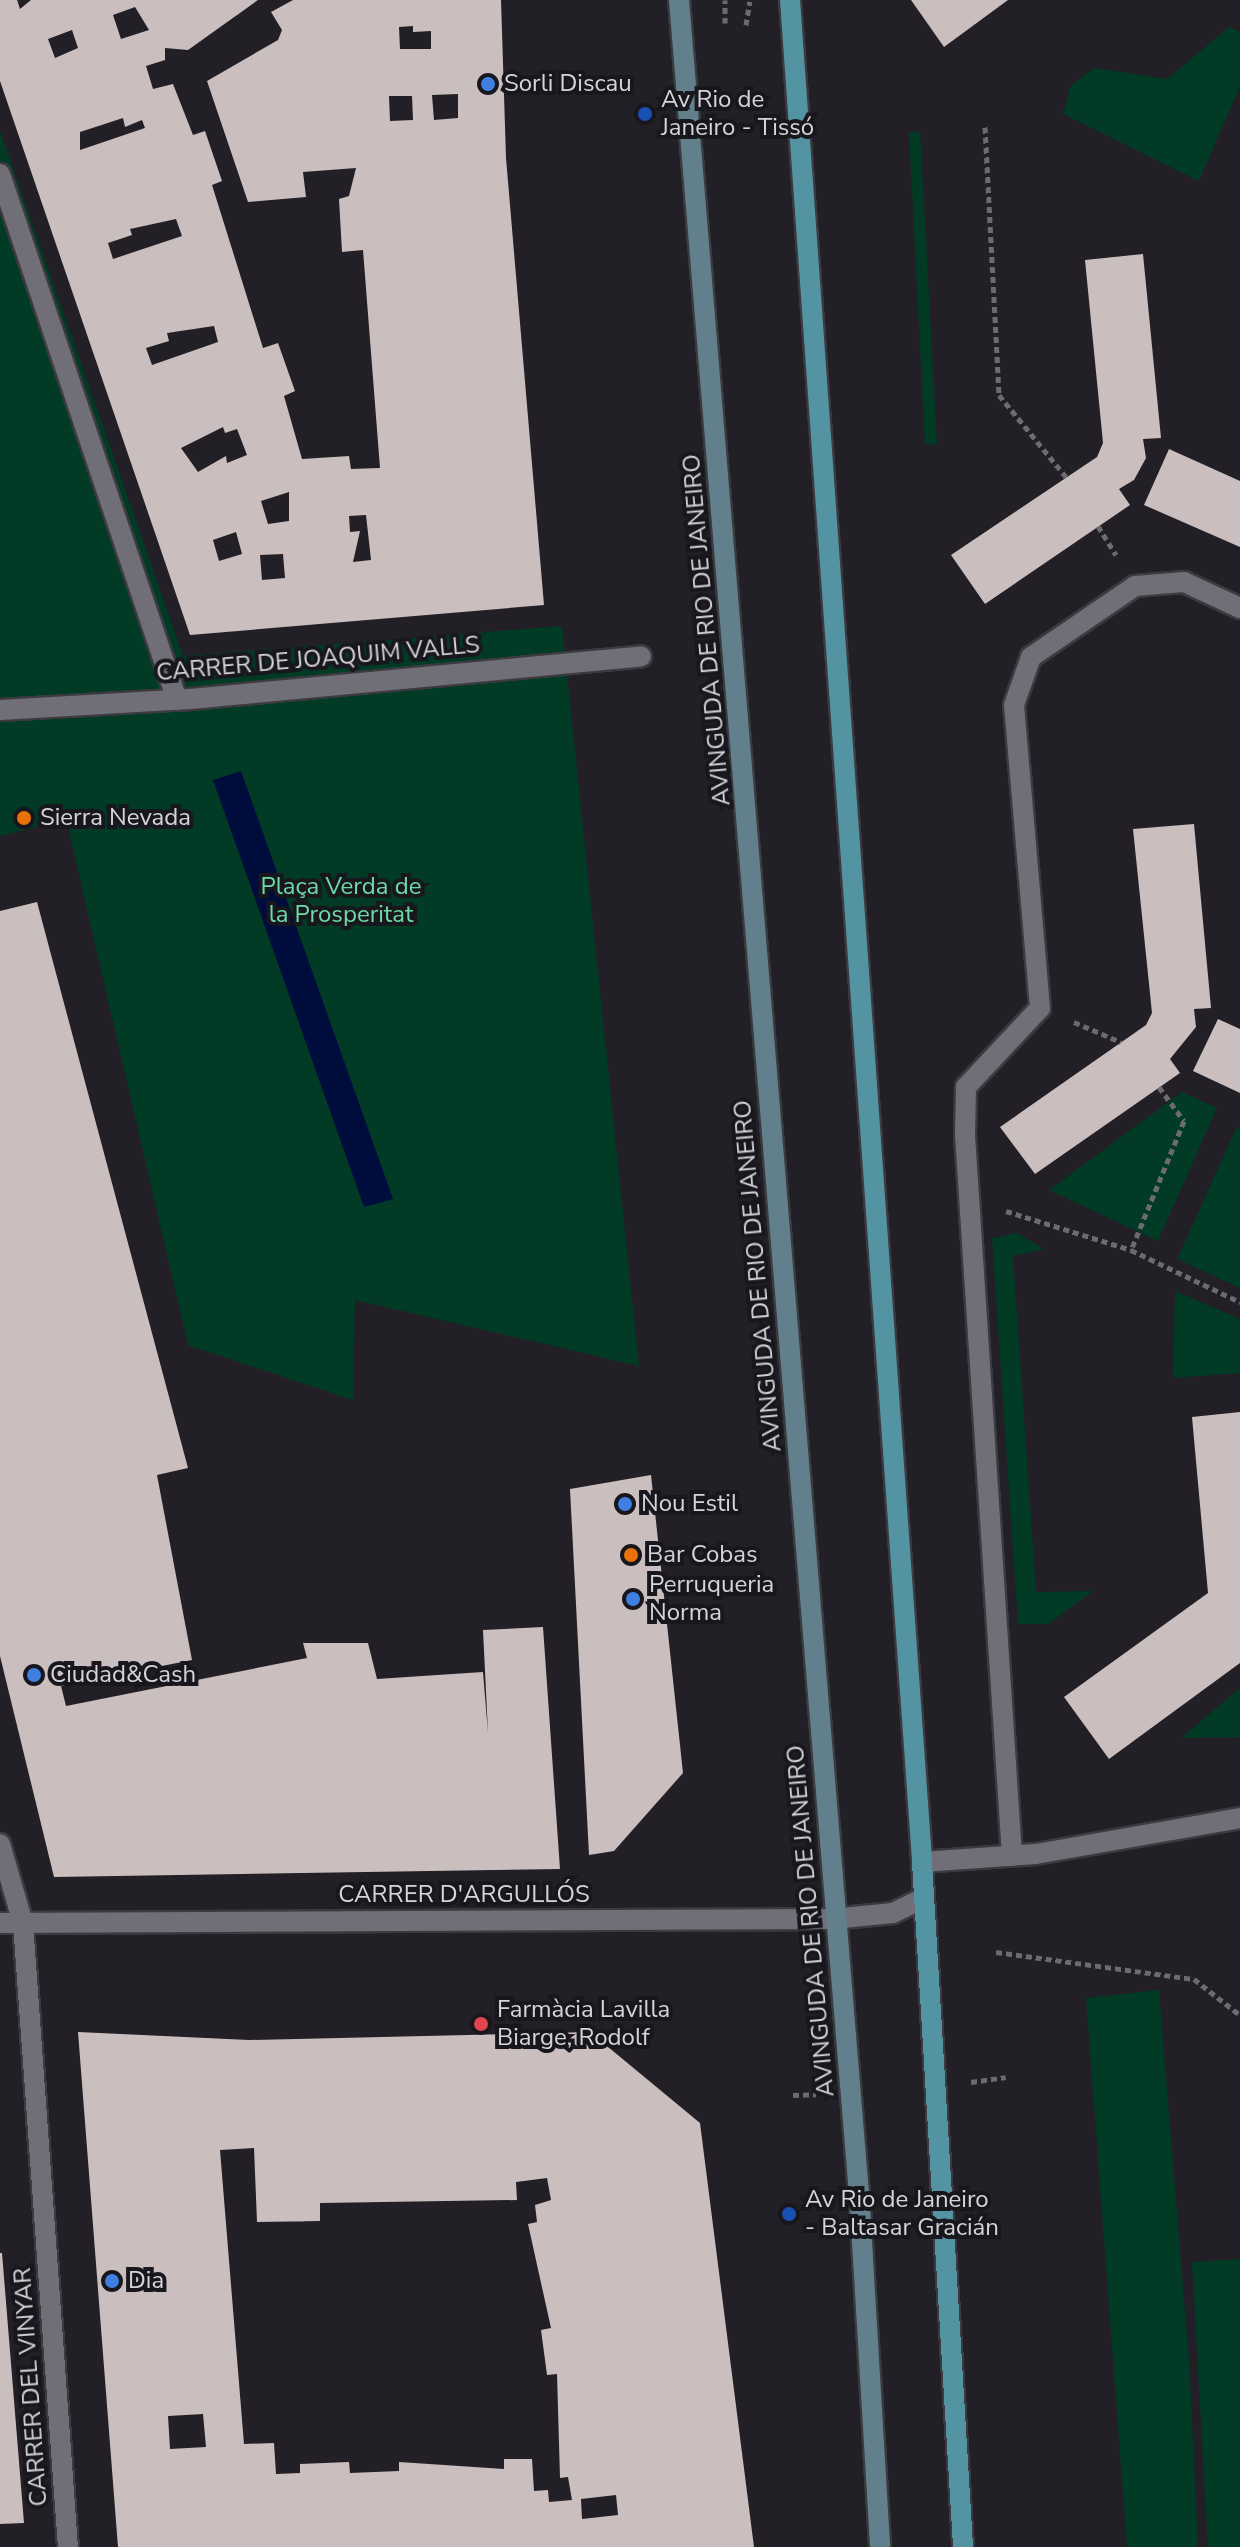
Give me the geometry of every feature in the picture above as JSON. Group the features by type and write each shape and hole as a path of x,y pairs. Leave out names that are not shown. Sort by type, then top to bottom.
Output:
{"main road":[{"name":"AVINGUDA DE RIO DE JANEIRO","path":"679,0 832,1919 860,2208 880,2547"},
{"path":"790,0 922,1862 963,2547"}],"street":[{"path":"0,174 177,700"},
{"path":"1012,1856 969,1199 966,1087 1040,1008 1014,705 1031,657 1135,586 1184,582 1240,608"},
{"name":"CARRER DE JOAQUIM VALLS","path":"0,710 177,700 360,679 641,656"},
{"path":"922,1862 1012,1856 1240,1818"},
{"name":"CARRER DEL VINYAR","path":"0,1844 23,1923 68,2547"},
{"name":"CARRER D'ARGULLÓS","path":"0,1923 832,1919 893,1913 924,1898"}],"path":[{"path":"725,0 725,23"},
{"path":"746,25 750,0"},
{"path":"985,127 999,395 1066,477"},
{"path":"1040,1008 1121,1042"},
{"path":"1131,1250 1184,1121 1159,1087"},
{"path":"969,1199 1131,1250 1240,1302"},
{"path":"996,1952 1194,1979 1240,2015"},
{"path":"959,2084 1006,2077"}],"green space":[{"path":"1229,27 1240,32 1240,86 1199,181 1063,114 1071,85 1094,68 1167,79"},
{"name":"Plaça Verda de la Prosperitat","path":"0,131 183,656 562,626 639,1366 355,1300 353,1400 188,1345 66,819 0,836"},
{"path":"920,131 937,444 925,445 909,132"},
{"path":"1182,1092 1217,1108 1158,1241 1049,1190"},
{"path":"1237,1127 1240,1128 1240,1288 1177,1259"},
{"path":"1017,1233 1044,1249 1013,1256 1036,1592 1093,1591 1048,1624 1018,1624 992,1238"},
{"path":"1175,1291 1240,1319 1240,1373 1173,1378"},
{"path":"1240,1688 1240,1737 1181,1738"},
{"path":"1159,1990 1189,2361 1198,2547 1127,2547 1086,1998"},
{"path":"1240,2259 1240,2547 1208,2547 1192,2262"}],"shaded area":[{"path":"241,771 393,1199 364,1207 213,780"}],"building":[{"path":"0,0 17,0 20,9 31,0 258,0 188,50 165,48 165,60 146,66 153,89 173,84 193,135 205,131 222,181 212,185 263,348 278,343 295,391 284,396 302,459 349,456 351,469 380,468 363,250 342,252 339,199 349,196 356,168 303,172 306,197 248,202 207,81 278,40 282,30 271,12 293,0 501,0 506,158 544,605 190,635 0,81","holes":["135,7 149,30 121,39 113,15","413,26 413,32 431,31 431,49 400,49 399,27","72,30 78,48 55,58 48,39","458,94 458,118 434,120 432,95","389,96 412,96 413,120 390,121","123,118 125,127 142,120 145,128 80,150 80,132","176,219 182,236 113,259 108,243 132,235 130,229","214,326 218,342 152,365 146,348 169,341 167,333","223,427 225,433 237,429 247,455 227,463 226,456 198,472 181,448","289,492 289,521 268,524 261,501","366,515 371,560 353,562 360,531 350,532 349,516","236,532 242,554 219,561 213,540","283,554 285,578 262,580 260,555"]},
{"path":"911,0 1008,0 944,47"},
{"path":"1143,254 1161,438 1143,439 1146,458 1134,480 1119,489 1130,505 985,604 951,555 1097,457 1103,443 1085,260"},
{"path":"1169,449 1240,481 1240,547 1144,505"},
{"path":"1194,824 1211,1008 1194,1009 1196,1027 1170,1059 1180,1073 1035,1174 1000,1127 1146,1025 1152,1013 1133,829"},
{"path":"37,902 188,1468 157,1475 192,1660 61,1686 66,1706 307,1658 303,1643 368,1643 377,1679 483,1672 488,1733 483,1630 543,1627 560,1869 54,1877 0,1656 0,911"},
{"path":"1218,1019 1240,1029 1240,1093 1193,1071"},
{"path":"1240,1412 1240,1663 1109,1759 1064,1697 1208,1593 1192,1417"},
{"path":"651,1475 683,1773 614,1851 589,1855 570,1489"},
{"path":"78,2032 249,2040 590,2032 700,2123 754,2547 118,2547","holes":["254,2148 257,2222 320,2221 320,2203 517,2200 516,2182 547,2178 551,2200 535,2205 537,2222 528,2224 551,2328 541,2330 547,2375 557,2374 560,2478 568,2477 572,2500 549,2502 548,2490 534,2491 532,2459 504,2459 504,2469 399,2462 399,2471 350,2473 349,2462 300,2464 300,2473 276,2474 274,2443 244,2444 220,2150","203,2414 206,2447 170,2449 168,2416","616,2495 618,2515 582,2519 581,2499"]},
{"path":"2,2253 24,2523 0,2524"}],"place":[{"name":"Sorli Discau","path":"488,84"},
{"name":"Av Rio de Janeiro - Tissó","path":"645,114"},
{"name":"Sierra Nevada","path":"24,818"},
{"name":"Nou Estil","path":"625,1504"},
{"name":"Bar Cobas","path":"631,1555"},
{"name":"Perruqueria Norma","path":"633,1599"},
{"name":"Ciudad&Cash","path":"34,1675"},
{"name":"Farmàcia Lavilla Biarge, Rodolf","path":"481,2024"},
{"name":"Av Rio de Janeiro - Baltasar Gracián","path":"789,2214"},
{"name":"Dia","path":"112,2281"}]}
